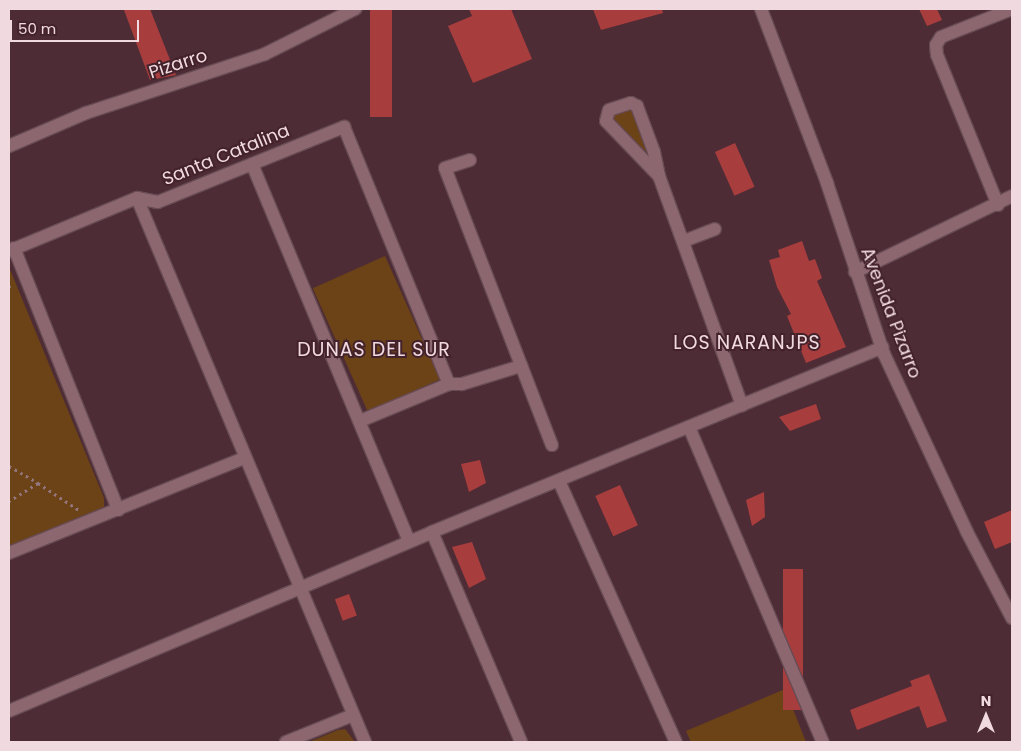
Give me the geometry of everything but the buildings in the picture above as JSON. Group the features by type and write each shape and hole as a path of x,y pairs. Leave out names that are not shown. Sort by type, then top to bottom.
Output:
{"street":[{"name":"Pizarro","path":"9,146 86,113 265,54 355,9"},
{"name":"Avenida Pizarro","path":"761,9 827,183 855,272 882,347 967,532 1012,618"},
{"path":"998,205 936,55 936,45 941,37 1012,9"},
{"path":"659,176 606,121 609,110 631,103 637,106 654,152 659,176 742,405"},
{"name":"Santa Catalina","path":"11,249 137,198 158,202 344,126 449,384"},
{"path":"470,160 445,168 552,445"},
{"path":"252,164 409,541"},
{"path":"855,272 998,205 1012,196"},
{"path":"137,198 364,742"},
{"path":"684,241 715,229"},
{"path":"11,249 118,510"},
{"path":"9,710 409,541 882,347"},
{"path":"360,421 449,384 462,384 521,366"},
{"path":"689,427 824,742"},
{"path":"9,553 244,458"},
{"path":"559,481 672,741"},
{"path":"432,532 521,742"},
{"path":"286,742 353,715"}],"path":[{"path":"9,466 93,520"},
{"path":"9,501 38,483"}],"shaded area":[{"path":"624,109 633,111 648,157 609,117"},
{"path":"385,256 440,379 368,411 313,288"},
{"path":"9,267 104,498 104,507 9,546"},
{"path":"785,689 806,742 691,742 686,731"},
{"path":"345,729 355,742 309,742 338,730"}],"district":[{"name":"LOS NARANJPS","path":"747,343"},
{"name":"DUNAS DEL SUR","path":"374,350"}]}
